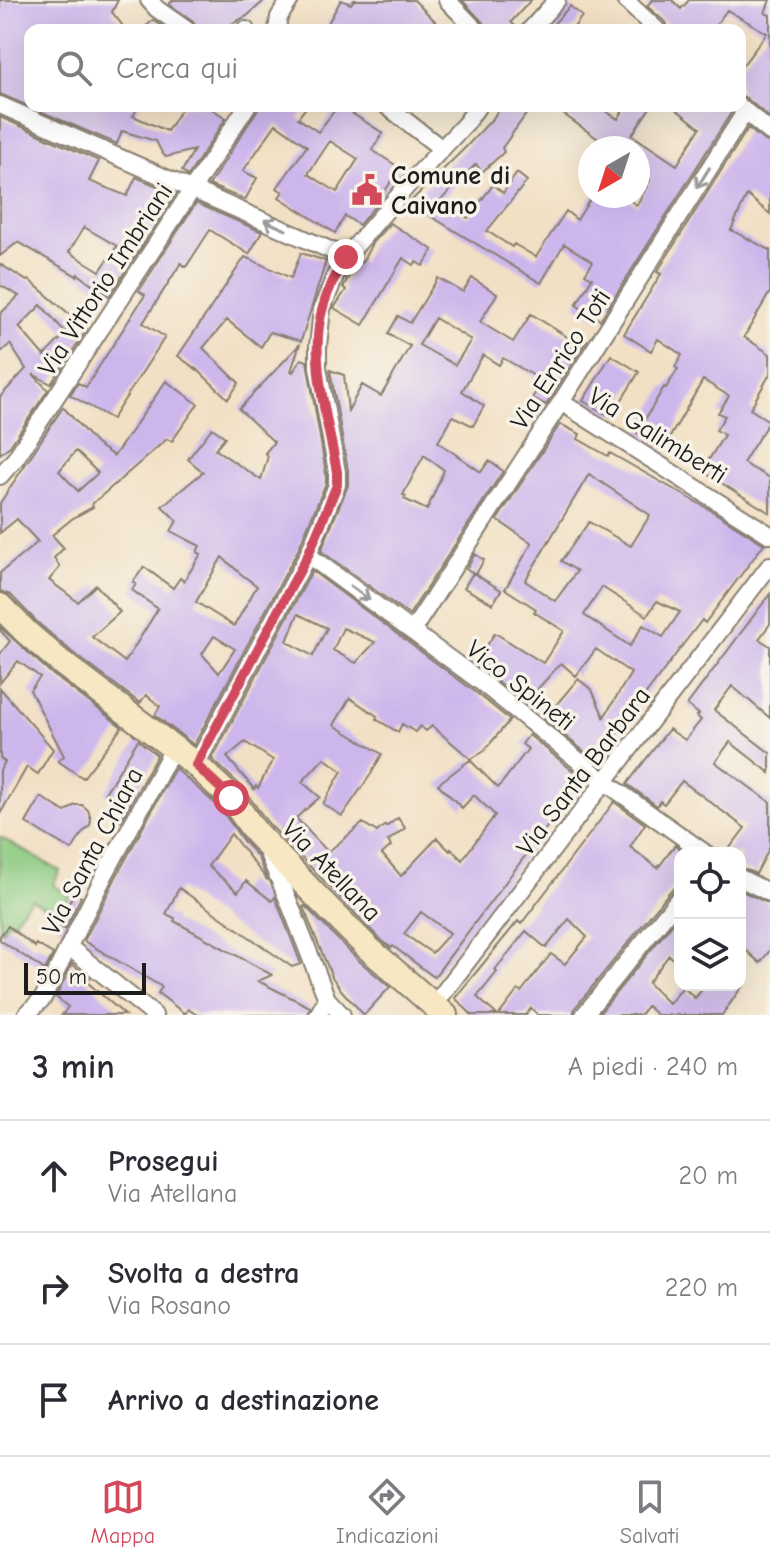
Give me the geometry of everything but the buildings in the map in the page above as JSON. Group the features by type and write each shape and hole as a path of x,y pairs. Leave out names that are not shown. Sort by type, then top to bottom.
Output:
{"main road":[{"name":"Via Atellana","path":"0,606 63,664 196,765 231,798 261,838 368,948 440,1010"}],"street":[{"path":"149,0 178,24"},
{"path":"278,24 290,0"},
{"path":"447,0 470,24"},
{"path":"625,0 651,24"},
{"path":"534,24 547,4"},
{"path":"0,105 346,257"},
{"name":"Via Vittorio Imbriani","path":"0,476 15,459 243,112"},
{"path":"395,112 442,149"},
{"path":"196,765 308,555 337,485 318,367 322,309 335,276 346,257 474,112"},
{"name":"Via Enrico Toti","path":"412,631 561,402 740,112"},
{"path":"746,112 770,132"},
{"name":"Via Galimberti","path":"561,402 770,535"},
{"name":"Vico Spineti","path":"308,555 481,682 605,782 697,847"},
{"name":"Via Santa Barbara","path":"440,1010 605,782 770,565"},
{"name":"Via Santa Chiara","path":"26,1015 43,998 105,874 173,749"},
{"path":"261,838 327,999 342,1015"},
{"path":"746,881 770,893"},
{"path":"584,1015 674,904"},
{"path":"69,947 154,1015"},
{"path":"318,1015 327,999"}],"green space":[{"path":"0,837 60,871 53,885 70,895 60,915 31,899 13,922 9,921 2,931 0,929"}],"place":[{"name":"Comune di Caivano","path":"367,190"}],"route":[{"path":"231,798 196,765 308,555 337,485 318,367 318,346 322,309 346,257"}]}
